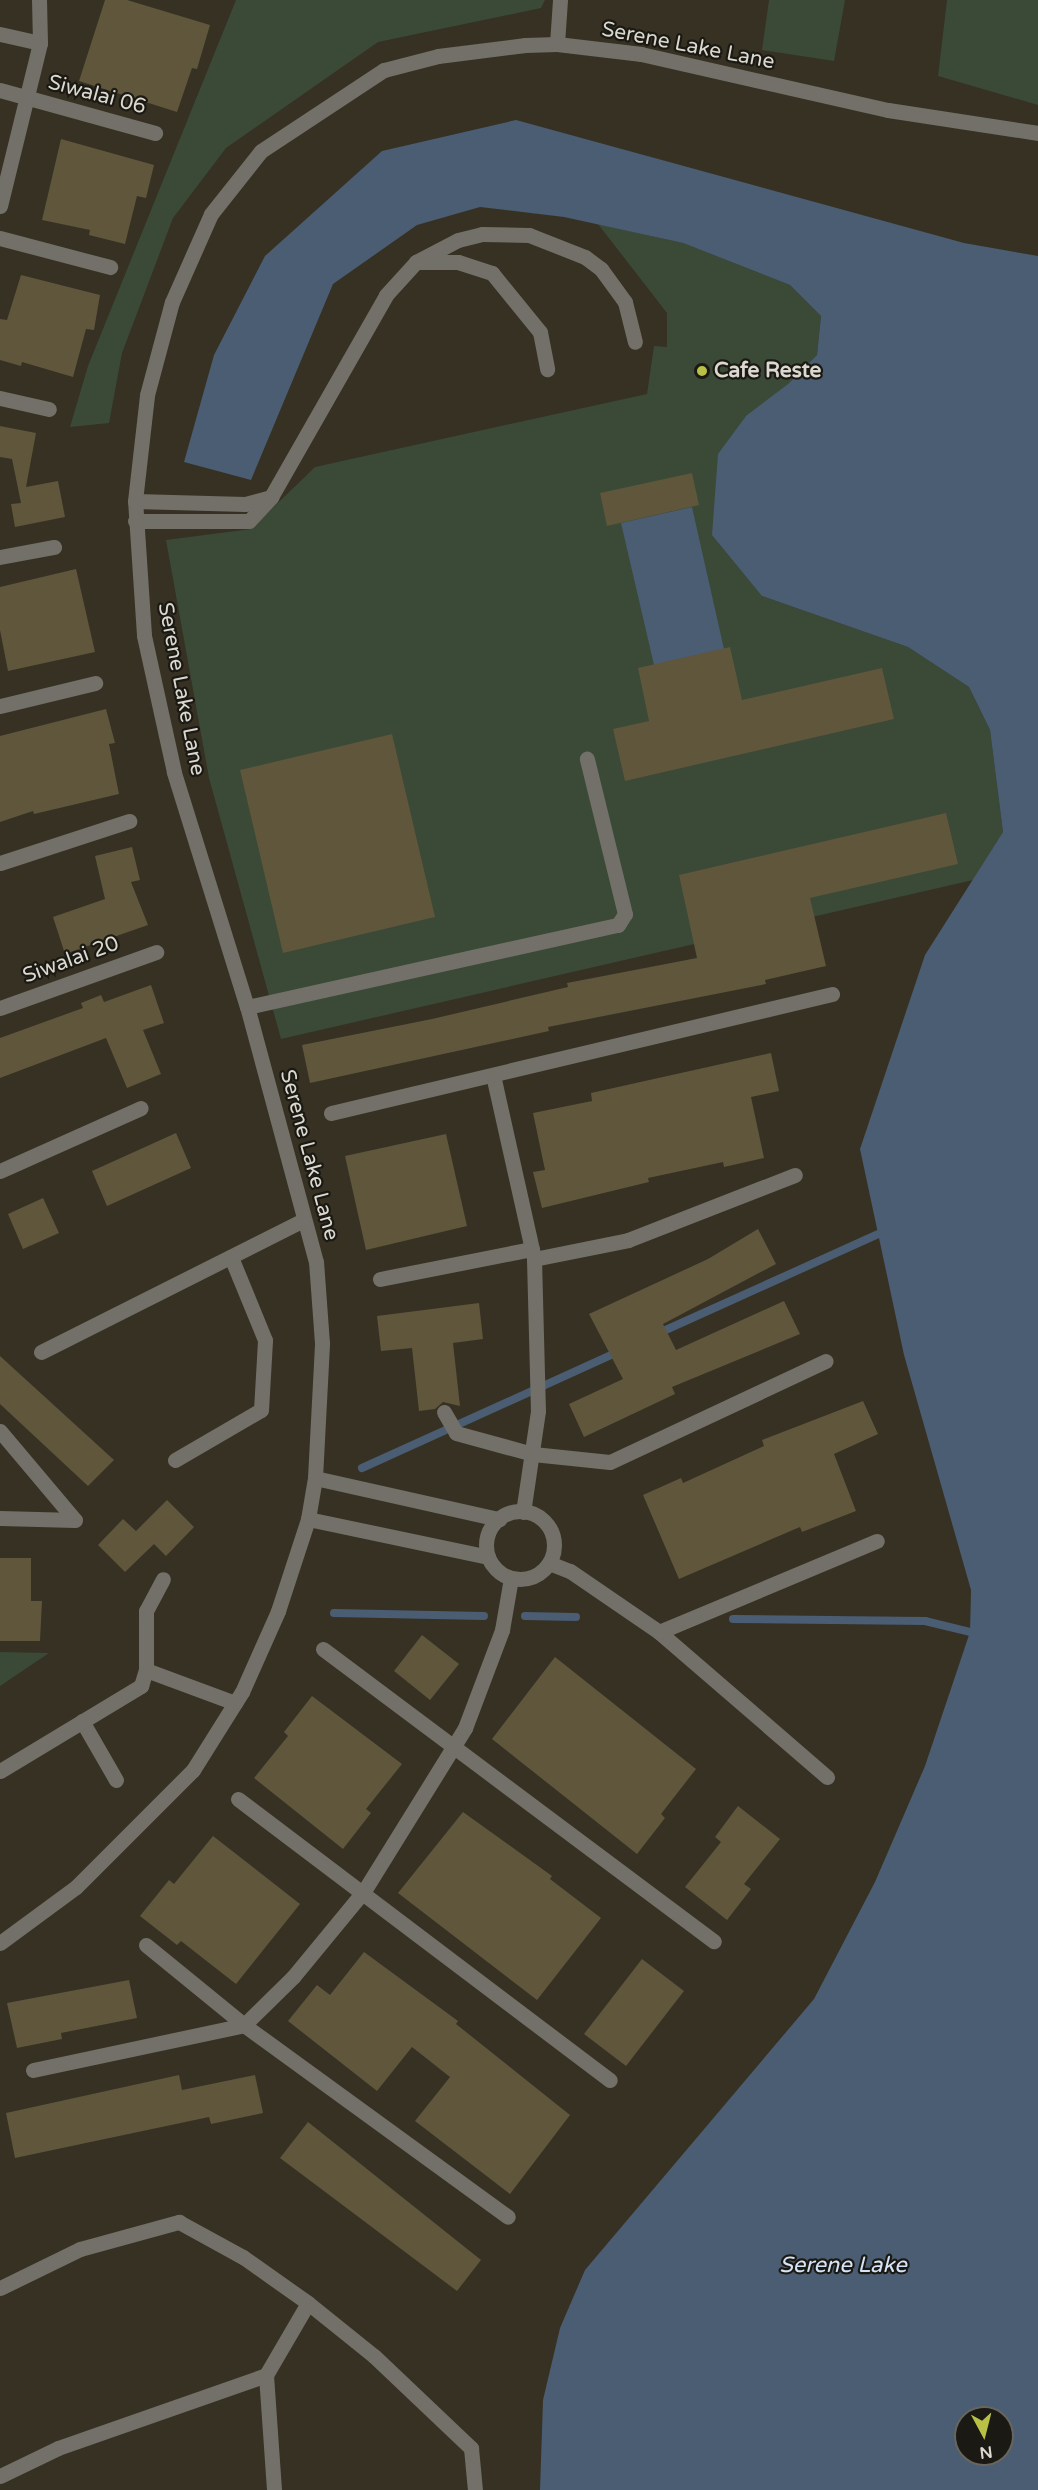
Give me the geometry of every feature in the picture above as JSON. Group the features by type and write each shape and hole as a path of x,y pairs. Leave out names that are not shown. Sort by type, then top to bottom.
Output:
{"street":[{"path":"0,207 40,43 39,0"},
{"path":"557,44 560,0"},
{"path":"0,34 40,43"},
{"name":"Serene Lake Lane","path":"0,1943 76,1887 130,1838 193,1770 235,1703 278,1611 308,1519 315,1478 322,1343 316,1262 247,1007 174,772 144,635 135,501 147,395 172,302 211,214 261,151 384,70 438,56 557,44 641,54 888,110 1038,133"},
{"name":"Siwalai 06","path":"0,90 155,133"},
{"path":"135,521 249,521 271,497 386,295 416,262 436,249 482,234 505,232 548,240 585,257 601,269 625,302 635,342"},
{"path":"0,238 110,267"},
{"path":"416,262 458,262 492,273 540,332 547,369"},
{"path":"0,398 49,409"},
{"path":"135,501 245,504 271,497"},
{"path":"0,557 54,547"},
{"path":"0,706 95,683"},
{"path":"247,1007 618,925 625,914 587,759"},
{"path":"0,863 129,821"},
{"name":"Siwalai 20","path":"0,1008 156,952"},
{"path":"331,1113 832,994"},
{"path":"493,1075 533,1254 538,1398 533,1454 523,1512"},
{"path":"0,1171 141,1108"},
{"path":"380,1279 628,1240 795,1175"},
{"path":"41,1352 304,1220"},
{"path":"176,1460 261,1410 265,1340 231,1257"},
{"path":"450,1422 533,1454 610,1462 826,1361"},
{"path":"0,1431 75,1520 0,1518"},
{"path":"308,1519 488,1557 501,1573 511,1578 532,1577 549,1563 553,1552 550,1530 536,1516 523,1512 499,1519 315,1478"},
{"path":"488,1557 488,1535 499,1519"},
{"path":"654,1629 877,1541"},
{"path":"549,1563 570,1571 654,1629 827,1777"},
{"path":"33,2070 244,2025 292,1977 364,1891 465,1728 486,1681 502,1630 511,1578"},
{"path":"0,1771 141,1686 146,1670 146,1611 163,1579"},
{"path":"323,1649 714,1941"},
{"path":"146,1670 235,1703"},
{"path":"82,1721 116,1780"},
{"path":"238,1799 364,1891 610,2080"},
{"path":"146,1945 244,2025 508,2217"},
{"path":"0,2288 80,2249 179,2222 243,2257 308,2303 374,2356 471,2448 475,2490"},
{"path":"274,2490 266,2375 308,2303"},
{"path":"0,2476 58,2448 266,2375"}],"green space":[{"path":"236,0 545,0 541,8 378,42 226,148 173,218 122,353 109,423 70,427 88,366"},
{"path":"769,0 845,0 834,61 762,50"},
{"path":"947,0 1038,0 1038,105 938,76"},
{"path":"598,224 683,243 790,285 821,316 817,355 788,384 762,596 908,647 969,687 990,730 1003,832 973,880 281,1039 209,778 166,540 251,529 315,467 647,394 654,346 667,347 667,313"},
{"path":"0,1652 49,1653 0,1686"}],"water":[{"name":"Serene Lake","path":"516,120 964,243 1038,256 1038,2490 540,2490 543,2400 560,2328 585,2270 814,1999 875,1882 925,1766 970,1632 971,1590 904,1355 860,1149 925,955 1003,832 990,730 969,687 908,647 762,596 712,535 718,454 746,416 788,384 817,355 821,316 790,285 683,243 564,217 480,207 417,225 333,284 251,480 184,462 214,355 265,256 382,151"},
{"path":"692,507 724,649 654,665 621,523"}],"building":[{"path":"105,0 127,0 210,25 197,69 192,68 177,112 79,81"},
{"path":"61,139 154,165 146,198 137,196 125,244 89,235 90,230 42,220"},
{"path":"21,275 100,295 94,330 86,329 73,377 22,362 21,366 0,360 0,319 7,320"},
{"path":"0,426 36,433 26,487 58,481 65,517 15,527 11,504 21,503 12,459 0,457"},
{"path":"692,473 699,505 607,526 600,493"},
{"path":"76,569 95,652 8,671 0,630 0,587"},
{"path":"730,647 742,700 882,668 894,719 625,781 613,729 649,721 638,668"},
{"path":"106,709 115,743 109,744 119,794 34,814 33,811 0,822 0,736"},
{"path":"392,734 435,917 283,953 240,770"},
{"path":"946,813 958,864 810,898 826,966 765,980 766,984 548,1027 549,1031 310,1083 302,1045 432,1019 568,987 567,983 697,958 679,875"},
{"path":"132,847 140,880 131,882 148,925 65,954 53,917 105,899 95,856"},
{"path":"151,985 164,1023 143,1030 161,1074 127,1088 106,1038 0,1078 0,1038 83,1008 81,1003 101,995 104,1002"},
{"path":"771,1053 779,1091 751,1097 764,1158 724,1167 723,1162 648,1178 649,1182 542,1208 533,1172 545,1170 533,1113 592,1101 591,1093"},
{"path":"176,1133 191,1168 107,1206 92,1171"},
{"path":"446,1134 467,1226 366,1250 345,1156"},
{"path":"43,1198 59,1233 23,1249 8,1214"},
{"path":"758,1229 776,1264 663,1324 676,1350 784,1301 800,1334 672,1387 675,1394 584,1437 569,1404 623,1379 589,1314 708,1259"},
{"path":"479,1303 483,1339 453,1343 460,1406 443,1402 435,1409 419,1411 412,1348 381,1351 377,1316"},
{"path":"0,1356 114,1460 88,1486 0,1404"},
{"path":"863,1401 878,1434 834,1454 856,1511 802,1532 800,1527 679,1579 643,1495 681,1478 683,1483 764,1446 762,1440"},
{"path":"167,1500 194,1527 166,1556 154,1544 125,1572 98,1545 123,1519 136,1531"},
{"path":"0,1558 31,1558 31,1601 42,1601 40,1641 0,1641"},
{"path":"422,1635 459,1664 430,1700 394,1671"},
{"path":"555,1657 696,1769 661,1814 665,1818 637,1854 492,1739"},
{"path":"312,1696 402,1764 366,1809 371,1813 343,1849 254,1778 288,1736 284,1732"},
{"path":"738,1806 780,1839 744,1884 751,1889 727,1920 685,1887 721,1842 715,1837"},
{"path":"463,1812 552,1876 550,1879 601,1918 537,2000 398,1893"},
{"path":"213,1836 300,1904 236,1984 181,1941 177,1945 140,1916 169,1880 174,1884"},
{"path":"364,1952 458,2021 456,2024 570,2115 510,2194 415,2121 450,2077 412,2047 377,2091 288,2021 317,1985 330,1995"},
{"path":"642,1959 684,1991 626,2066 584,2034"},
{"path":"129,1980 137,2018 61,2033 62,2039 17,2048 7,2003"},
{"path":"179,2075 182,2090 255,2075 263,2113 211,2124 209,2117 15,2158 6,2113"},
{"path":"308,2122 481,2260 457,2291 280,2158"}],"waterway":[{"path":"659,1333 878,1234"},
{"path":"362,1468 618,1352"},
{"path":"334,1613 484,1616"},
{"path":"525,1616 576,1617"},
{"path":"733,1619 925,1621 970,1632"}],"place":[{"name":"Cafe Reste","path":"702,371"}]}
